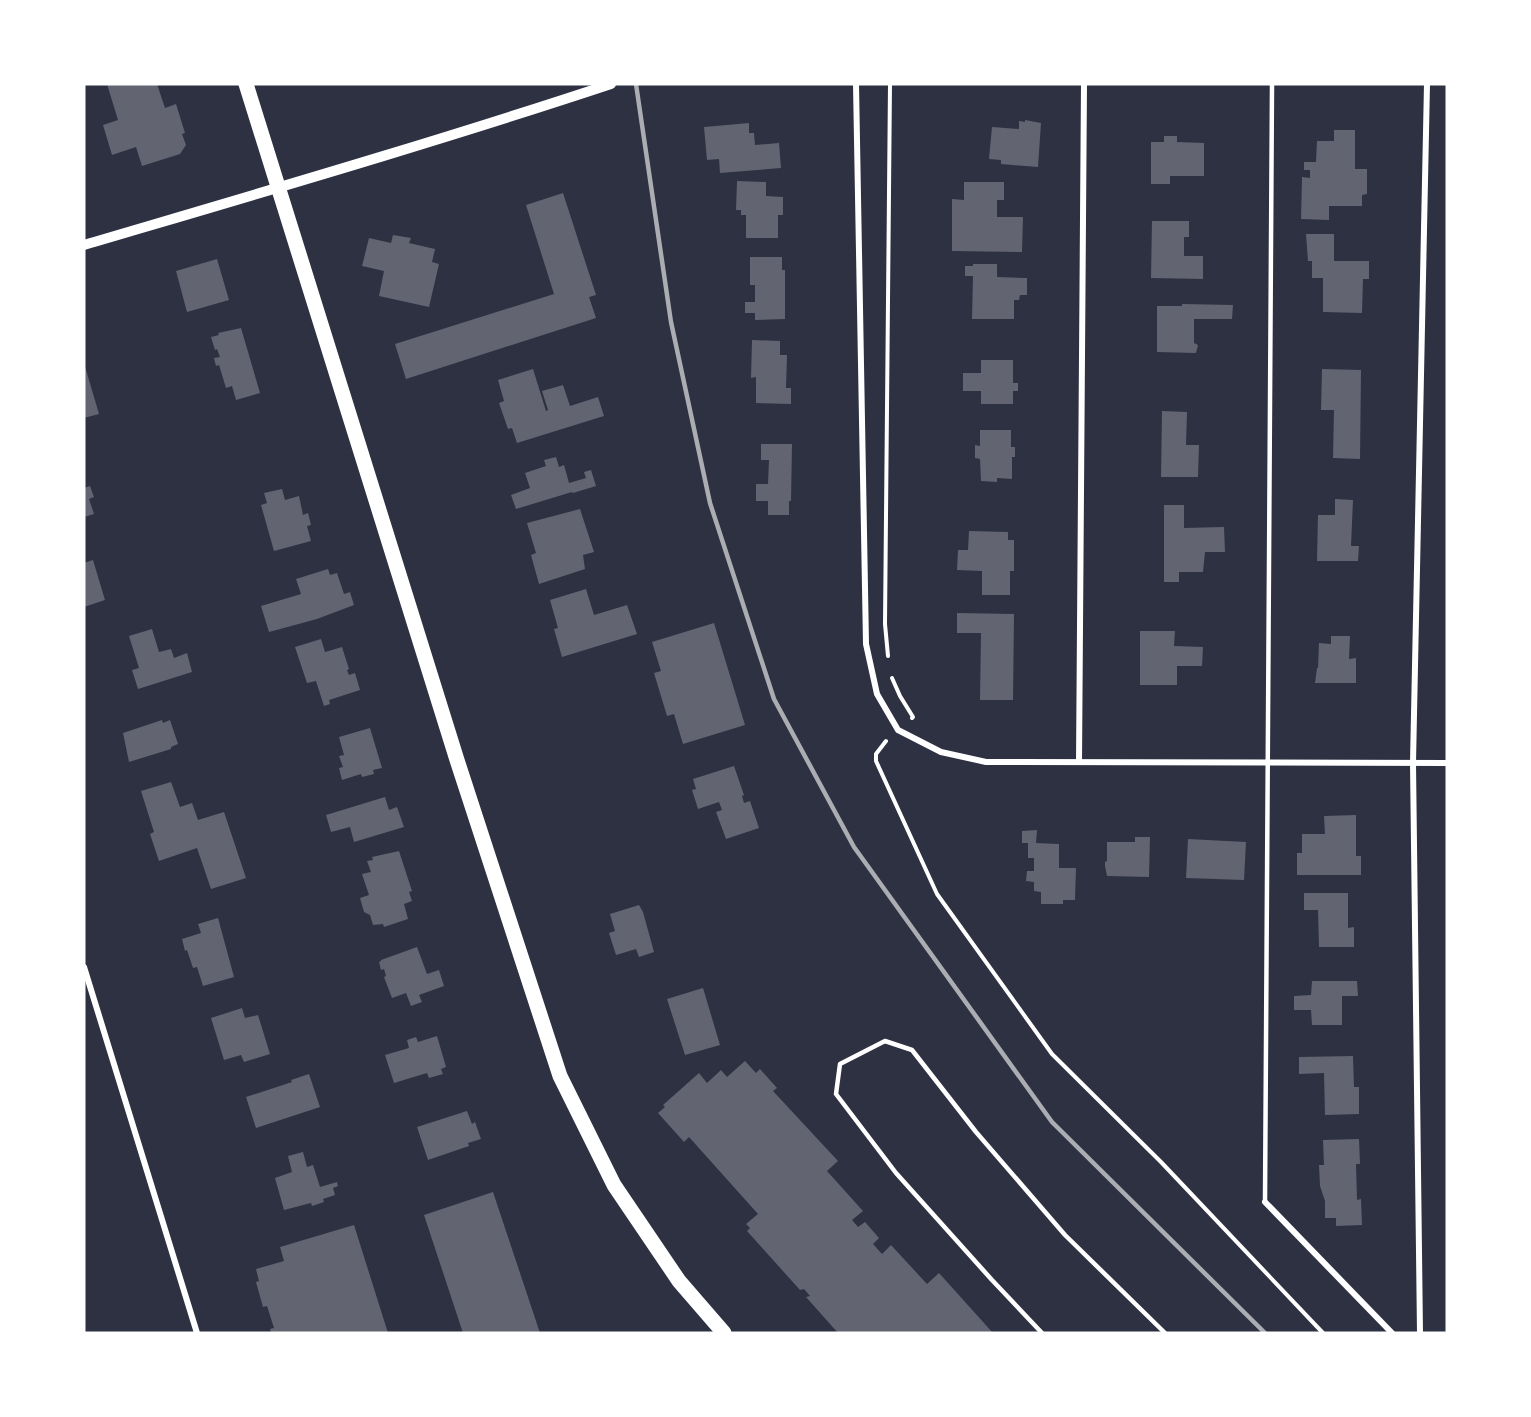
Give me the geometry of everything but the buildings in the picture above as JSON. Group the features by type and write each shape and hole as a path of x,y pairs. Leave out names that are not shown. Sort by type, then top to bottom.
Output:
{"main road":[{"path":"246,84 457,760 560,1076 614,1185 679,1281 724,1333"}],"street":[{"path":"84,245 278,188 611,84"},
{"path":"856,84 866,644 878,694 898,730 941,752 986,762 1447,763"},
{"path":"1079,762 1084,84"},
{"path":"1420,1333 1413,763 1427,84"},
{"path":"84,967 197,1333"},
{"path":"1265,1202 1392,1333"}],"lane":[{"path":"1265,1202 1272,84"},
{"path":"1042,1333 896,1173 836,1095 840,1064 885,1041 912,1050 975,1132 1065,1235 1165,1333"}],"path":[{"path":"888,658 885,624 890,84"},
{"path":"888,670 913,717 907,723"},
{"path":"884,743 876,754 876,761 937,894 1052,1054 1161,1162 1323,1333"}],"railway":[{"path":"636,84 671,322 710,503 774,699 854,847 1052,1122 1265,1333"}]}
